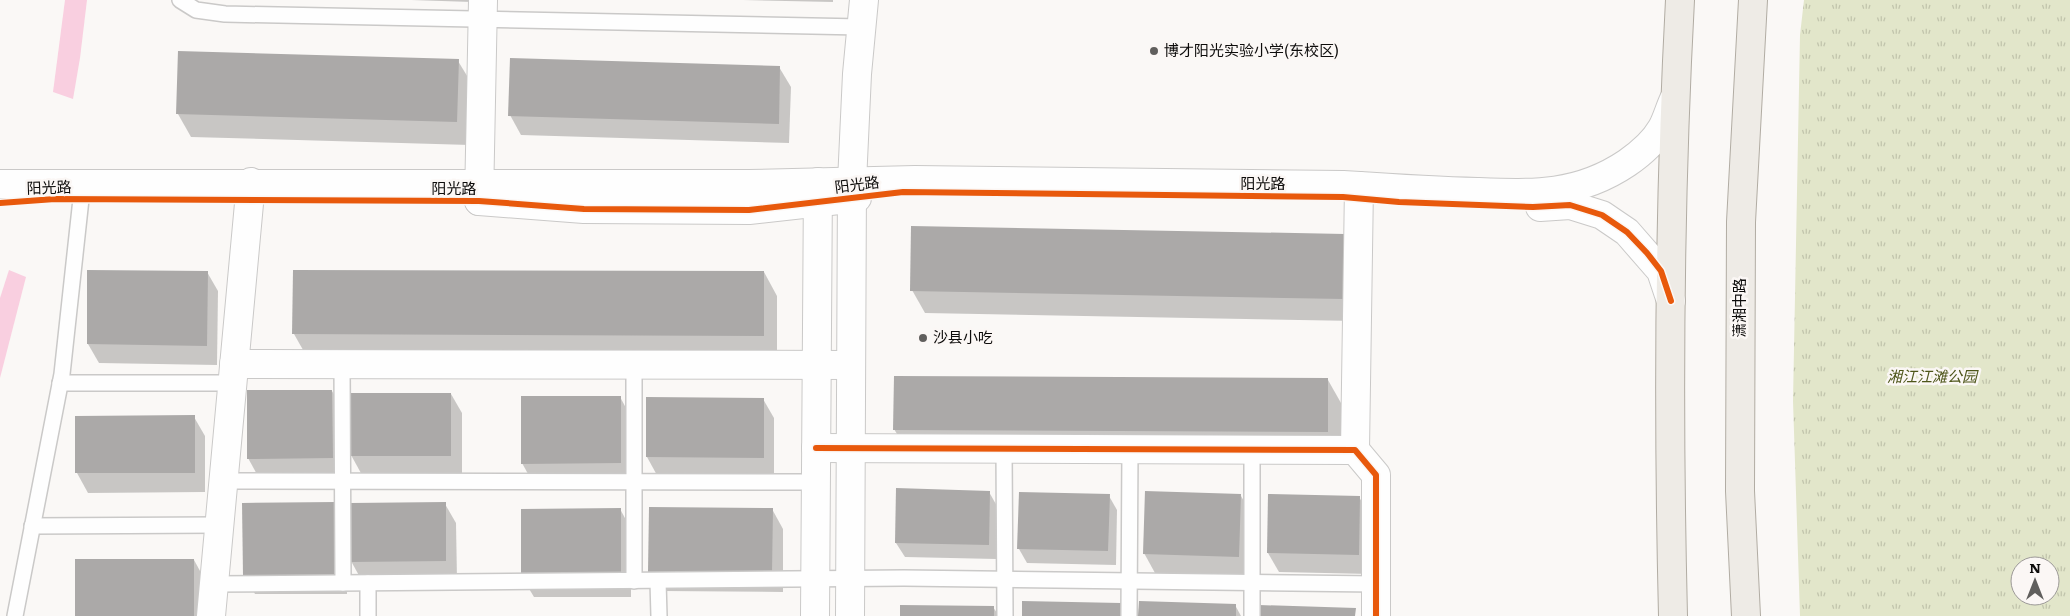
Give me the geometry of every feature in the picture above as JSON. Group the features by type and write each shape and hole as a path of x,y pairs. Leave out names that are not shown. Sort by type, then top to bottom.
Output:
{"main road":[{"path":"1674,616 1671,301 1675,95 1680,0"},
{"name":"潇湘中路","path":"1746,616 1740,491 1741,222 1753,0"}],"street":[{"path":"850,616 852,190 857,74 864,0"},
{"path":"479,192 483,10"},
{"name":"阳光路","path":"0,184 250,191 479,192 749,184 818,192 852,190 915,180 1359,192 1401,190 1533,194 1564,191 1592,182 1613,173 1632,160 1662,129 1675,95"},
{"path":"211,616 250,191"},
{"name":"阳光路","path":"0,203 250,191"},
{"path":"815,616 818,192"},
{"path":"1359,192 1355,450 1376,475 1376,616"},
{"name":"阳光路","path":"1359,192 1400,202 1533,207 1570,205 1602,215 1627,232 1647,253 1661,271 1671,301"},
{"path":"233,374 342,364 851,365"},
{"path":"816,448 1355,450"}],"lane":[{"path":"180,0 196,10 225,14 483,10 861,28"},
{"path":"15,616 60,383 70,313 81,200"},
{"path":"342,364 343,583"},
{"path":"634,365 634,581"},
{"path":"60,383 233,374"},
{"path":"1004,448 1005,616"},
{"path":"1129,616 1130,449"},
{"path":"1252,449 1252,616"},
{"path":"223,481 816,482"},
{"path":"32,526 219,525"},
{"path":"214,584 1005,579 1377,584"},
{"path":"658,581 658,616"},
{"path":"368,583 368,616"}],"green space":[{"name":"湘江江滩公园","path":"1804,0 2070,0 2070,616 1800,616 1793,401 1800,35"}],"shaded area":[{"path":"65,0 87,0 73,99 53,92"},
{"path":"9,270 26,277 0,378 0,298"}],"building":[{"path":"178,51 459,59 457,122 176,114"},
{"path":"510,58 780,66 779,124 508,116"},
{"path":"911,226 1345,234 1344,299 910,291"},
{"path":"87,270 208,271 207,346 87,344"},
{"path":"293,270 764,271 764,336 292,334"},
{"path":"894,376 1328,378 1328,432 893,430"},
{"path":"247,390 332,390 333,458 247,459"},
{"path":"350,393 451,393 451,456 350,456"},
{"path":"521,396 621,396 621,463 521,464"},
{"path":"646,397 764,398 764,458 646,457"},
{"path":"195,415 195,473 75,473 75,416"},
{"path":"896,488 990,491 989,545 895,543"},
{"path":"1145,491 1241,494 1239,557 1143,554"},
{"path":"1019,492 1110,494 1108,551 1017,549"},
{"path":"1268,494 1360,496 1359,555 1267,553"},
{"path":"336,502 337,575 243,575 242,503"},
{"path":"446,502 446,561 350,562 350,503"},
{"path":"649,507 773,508 772,573 648,572"},
{"path":"621,508 621,578 521,578 521,509"},
{"path":"75,559 194,559 194,616 75,616"},
{"path":"1022,601 1121,603 1121,616 1022,616"},
{"path":"1139,601 1236,604 1236,616 1138,616"},
{"path":"900,605 994,606 994,616 900,616"},
{"path":"1259,605 1356,608 1355,616 1258,616"}],"cycle path":[{"path":"0,203 55,199 479,201 584,209 749,210 903,192 1343,197 1399,202 1533,207 1570,205 1602,215 1627,232 1661,271 1671,301"},
{"path":"816,448 1355,450 1376,475 1376,616"}],"place":[{"name":"博才阳光实验小学(东校区)","path":"1154,51"},
{"name":"沙县小吃","path":"923,338"}]}
